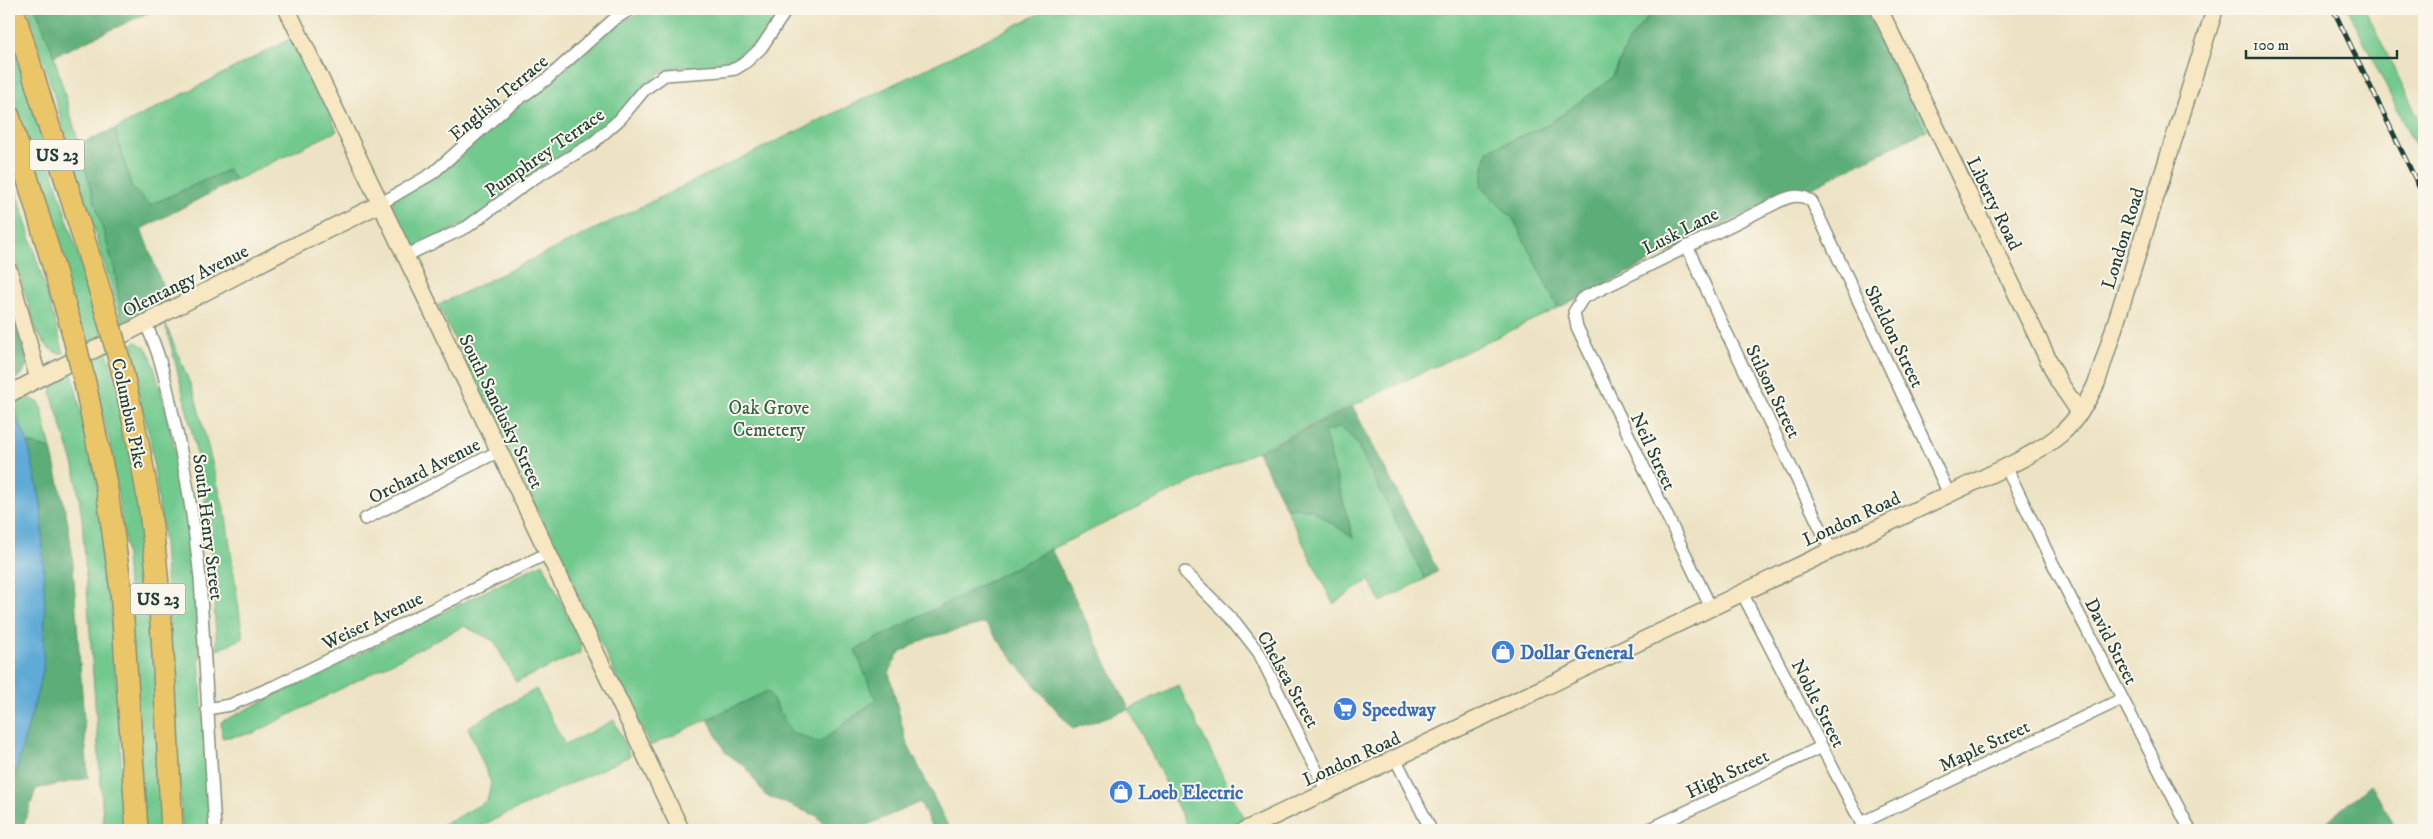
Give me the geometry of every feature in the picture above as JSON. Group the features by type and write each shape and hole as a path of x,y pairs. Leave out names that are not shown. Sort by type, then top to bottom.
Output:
{"highway":[{"name":"Columbus Pike","path":"13,9 103,301 122,370 142,463 154,548 172,830"},
{"name":"Columbus Pike","path":"9,116 71,326 107,490 121,590 136,830"}],"street":[{"name":"South Sandusky Street","path":"287,9 681,830"},
{"name":"English Terrace","path":"380,204 433,173 506,108 554,73 613,20 630,9"},
{"name":"Pumphrey Terrace","path":"405,256 467,227 531,180 592,144 615,124 645,89 665,75 722,71 735,69 745,63 761,48 787,9"},
{"name":"Liberty Road","path":"1878,9 2059,382 2080,413"},
{"name":"London Road","path":"1245,830 1396,760 1742,592 2006,467 2057,438 2080,413 2097,382 2215,9"},
{"name":"Lusk Lane","path":"1575,307 1583,298 1687,246 1794,195 1805,197"},
{"name":"Sheldon Street","path":"1805,197 1815,206 1950,494"},
{"name":"Olentangy Avenue","path":"14,391 380,204"},
{"name":"Stilson Street","path":"1687,246 1718,315 1831,550"},
{"path":"9,271 38,378"},
{"name":"Neil Street","path":"1575,307 1574,320 1577,327 1711,608"},
{"name":"South Henry Street","path":"145,323 159,357 189,491 200,578 215,830"},
{"name":"Orchard Avenue","path":"365,520 499,451"},
{"name":"David Street","path":"2006,467 2050,560 2190,830"},
{"name":"Weiser Avenue","path":"207,708 230,705 275,686 548,553"},
{"name":"Chelsea Street","path":"1185,572 1235,622 1259,653 1327,792"},
{"name":"Noble Street","path":"1742,592 1822,747 1860,827"},
{"name":"Maple Street","path":"1860,827 2122,699"},
{"name":"High Street","path":"1648,830 1822,747"},
{"path":"1396,760 1431,830"}],"green space":[{"path":"28,9 36,9 54,56 115,272 123,326"},
{"path":"36,9 156,9 54,56"},
{"path":"650,9 782,9 758,45 745,59 723,67 676,67 659,73 611,126 481,215 412,250 389,203 505,114 614,25"},
{"name":"Oak Grove Cemetery","path":"1049,9 1654,9 1629,41 1612,78 1548,125 1487,151 1481,186 1514,220 1558,308 1051,549 855,650 876,700 819,743 791,732 768,691 650,746 438,305"},
{"path":"1654,9 1863,9 1925,131 1812,187 1790,191 1558,308 1514,220 1481,186 1487,151 1548,125 1612,78 1629,41"},
{"path":"1863,9 1872,9 1930,128 1925,131"},
{"path":"2348,9 2365,9 2424,129 2424,164"},
{"path":"9,31 103,335 83,345 9,94"},
{"path":"294,37 337,131 236,180 228,170 150,205 132,188 115,129"},
{"path":"115,129 132,188 150,205 228,170 236,180 141,229 169,303 123,326 115,272 78,144"},
{"path":"9,165 64,353 57,353 49,348 37,333 9,240"},
{"path":"9,302 28,365 21,376 9,382"},
{"path":"164,320 195,396 226,517 243,638 217,650 209,541 201,476"},
{"path":"137,342 146,348 151,357 161,391 178,464 193,560 210,830 182,830 164,543 150,438 126,346"},
{"path":"107,352 120,397 145,527 165,830 145,830 125,542 109,440 89,362"},
{"path":"71,369 97,481 108,560 126,830 104,830 82,518 74,466 51,393 54,379"},
{"path":"28,397 40,403 51,449 28,443 11,404"},
{"path":"1353,407 1438,571 1425,579 1355,440 1340,427 1324,432 1353,538 1311,509 1286,508 1258,452"},
{"path":"1340,427 1355,440 1425,579 1381,602 1369,580 1333,604 1286,508 1311,509 1353,537 1324,432"},
{"path":"28,443 51,449 67,518 72,552 88,778 36,789 22,830 9,830 9,797 43,671 41,504"},
{"path":"1051,549 1129,709 1073,729 1019,667 985,623 927,638 898,654 889,673 906,741 950,830 933,830 920,802 856,830 829,830 817,816 765,795 746,767 725,752 708,719 768,691 791,732 819,743 876,700 855,650"},
{"path":"543,563 581,645 580,653 516,682 494,641 464,626 254,733 222,738 221,722"},
{"path":"1178,685 1245,821 1226,830 1189,830 1129,709"},
{"path":"536,689 565,745 614,720 630,756 472,830 440,830 439,827 487,801 491,783 468,727"},
{"path":"2371,784 2396,830 2317,830"}],"water":[{"path":"9,399 28,443 41,504 45,614 43,671 9,797"}],"railway":[{"path":"2333,9 2424,197"}],"place":[{"name":"Dollar General","path":"1503,652"},
{"name":"Speedway","path":"1345,709"},
{"name":"Loeb Electric","path":"1121,792"}]}
